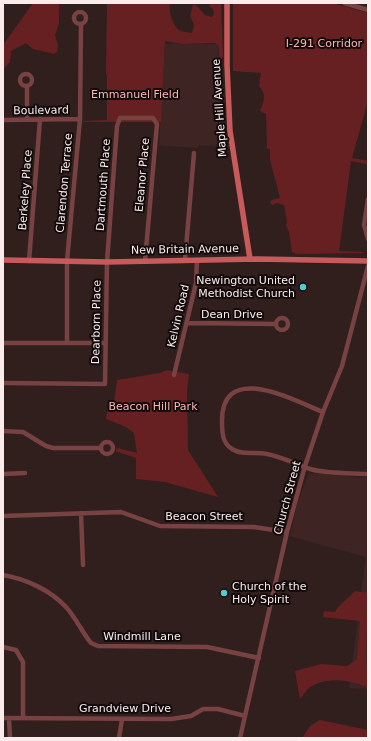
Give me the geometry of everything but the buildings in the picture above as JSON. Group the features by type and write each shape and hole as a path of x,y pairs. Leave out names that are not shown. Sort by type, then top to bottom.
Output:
{"main road":[{"name":"Maple Hill Avenue","path":"227,3 227,65 230,131 250,259"},
{"name":"New Britain Avenue","path":"3,260 28,262 250,259 368,261"}],"street":[{"path":"344,3 359,5 368,10"},
{"name":"Clarendon Terrace","path":"67,343 67,261 80,119 81,24"},
{"path":"27,86 27,119"},
{"name":"Dartmouth Place","path":"107,262 117,126 120,118 127,118"},
{"name":"Eleanor Place","path":"127,118 153,118 157,124 145,261"},
{"name":"Berkeley Place","path":"28,262 40,119"},
{"name":"Boulevard","path":"3,120 80,119"},
{"path":"186,260 194,153"},
{"path":"368,198 364,225 368,239"},
{"name":"Kelvin Road","path":"174,375 188,323 196,283 197,260"},
{"name":"Dearborn Place","path":"3,383 105,384 107,262"},
{"name":"Church Street","path":"240,738 287,532 305,466 323,412 342,366 368,266"},
{"name":"Dean Drive","path":"188,323 276,324"},
{"path":"3,343 106,344"},
{"path":"323,412 274,393 251,388 242,388 233,392 223,404 222,434 229,446 246,453 266,453 318,470 368,474"},
{"path":"3,431 23,432 46,446 53,448 100,448"},
{"path":"3,474 25,473"},
{"name":"Beacon Street","path":"3,516 121,512 160,526 254,526 287,532"},
{"path":"82,513 83,565"},
{"name":"Windmill Lane","path":"3,575 21,579 36,585 58,600 70,612 91,643 98,646 207,647 259,658"},
{"path":"3,647 16,650 23,662 23,718"},
{"name":"Grandview Drive","path":"3,718 171,719 191,716 203,709 218,709 245,716"},
{"path":"10,718 10,738"},
{"path":"119,738 122,719"}],"shaded area":[{"path":"165,44 221,44 221,49 218,49 219,86 225,145 198,146 197,148 159,145"},
{"path":"309,473 368,478 368,689 349,688 366,557 290,536 297,504"}],"green space":[{"path":"33,3 59,3 59,23 55,35 58,45 57,52 54,54 33,49 26,43 11,51 10,62 3,69 3,45"},
{"name":"Emmanuel Field","path":"107,3 170,3 170,14 177,28 182,31 192,33 194,25 190,16 193,5 195,4 205,15 211,17 214,15 213,9 210,7 209,3 221,3 223,56 221,59 219,58 219,46 215,43 182,44 165,41 161,122 83,122 107,120"},
{"name":"I-291 Corridor","path":"233,3 332,3 368,13 368,101 352,158 368,161 367,164 351,161 339,251 364,252 363,253 297,254 292,252 289,232 286,225 287,222 284,205 277,203 272,205 270,202 280,198 270,160 270,149 267,149 266,114 260,111 264,98 262,89 259,86 261,73 233,71"},
{"name":"Beacon Hill Park","path":"167,370 189,374 187,390 188,450 218,497 165,482 136,479 136,458 115,451 118,448 137,453 134,433 126,427 106,419 108,408 114,403 117,380 160,373"},
{"path":"355,591 368,593 366,662 368,662 368,687 354,682 339,680 324,681 310,687 300,699 295,671 321,664 347,666 357,659 360,621 323,617 324,611 335,612 339,606"},
{"path":"320,720 368,730 368,738 302,738 310,726"}],"place":[{"name":"Newington United Methodist Church","path":"303,287"},
{"name":"Church of the Holy Spirit","path":"224,593"}]}
